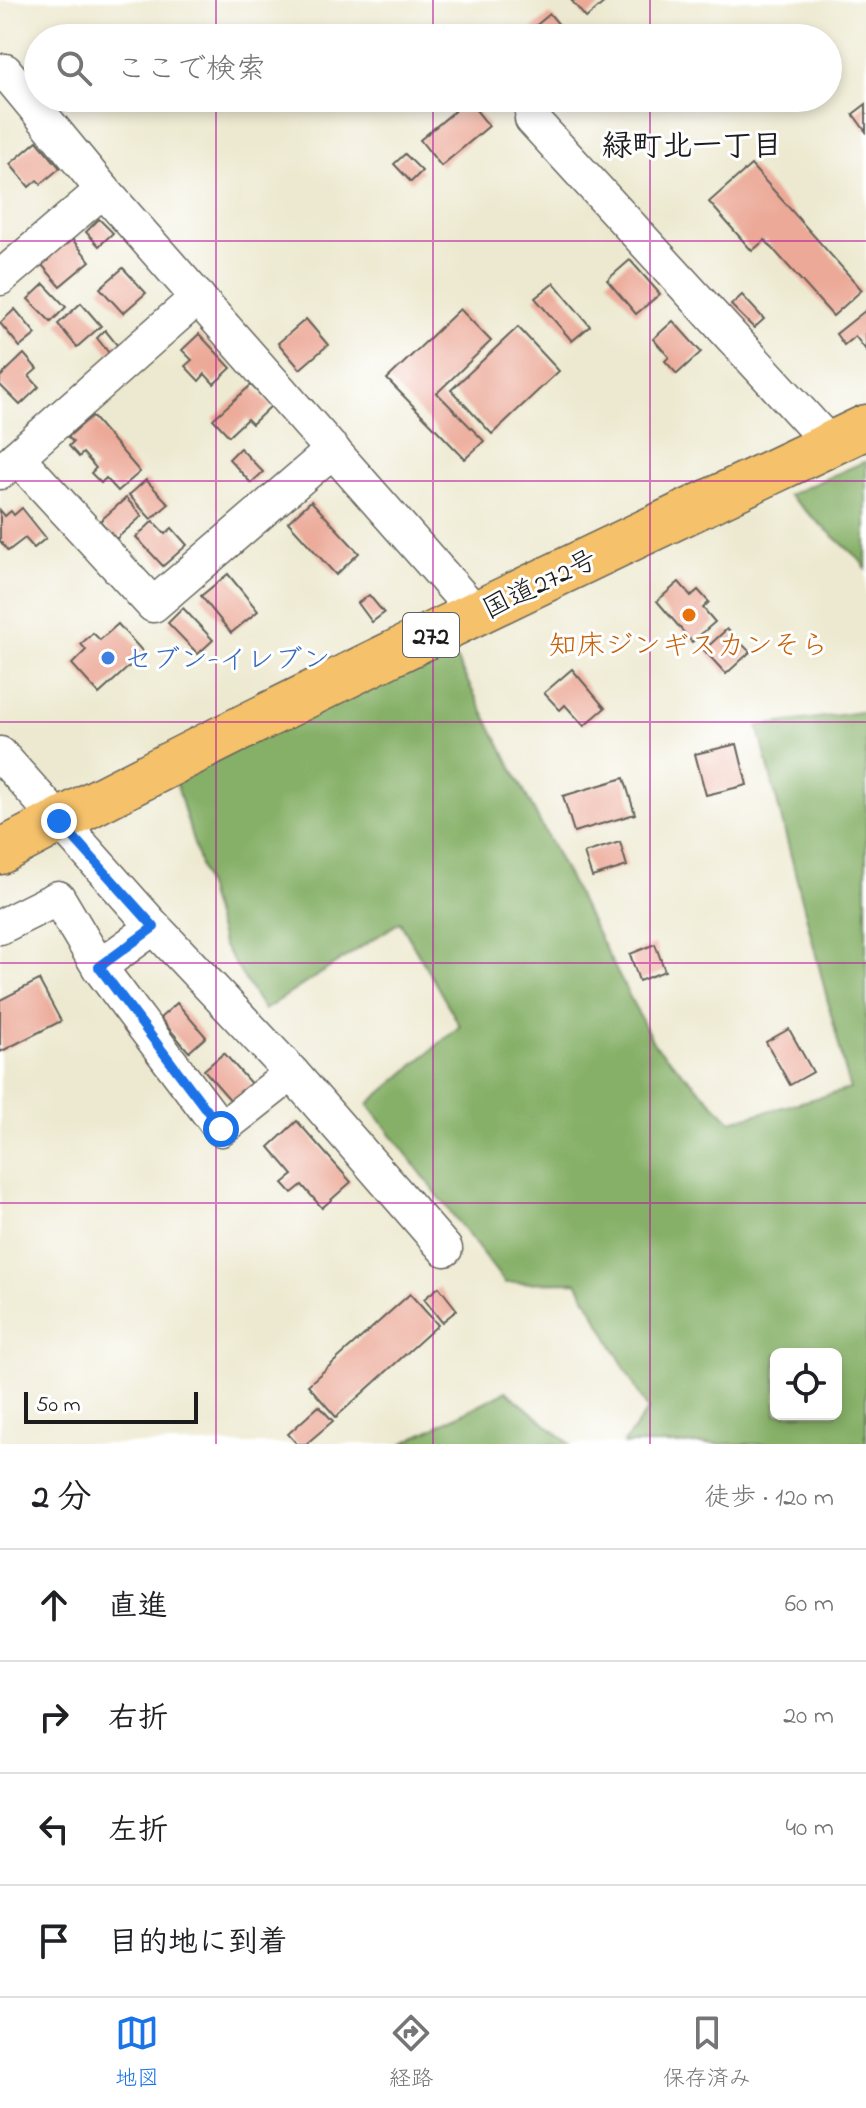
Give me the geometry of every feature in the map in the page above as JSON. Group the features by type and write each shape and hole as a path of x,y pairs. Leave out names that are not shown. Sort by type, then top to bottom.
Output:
{"highway":[{"name":"国道272号","path":"0,852 476,613 848,435"}],"street":[{"path":"0,75 5,71 24,94"},
{"path":"39,112 103,190 476,613"},
{"path":"532,119 848,435"},
{"path":"0,278 103,190"},
{"path":"198,297 8,465 153,605 333,450"},
{"path":"0,754 154,927 292,1073 445,1249"},
{"path":"0,927 58,898 99,967 221,1129 292,1073"},
{"path":"99,967 154,927"}],"green space":[{"path":"866,461 866,569 859,559 788,495"},
{"path":"452,651 654,1044 731,1121 850,1089 758,726 861,712 866,714 866,1444 623,1444 648,1410 577,1282 505,1283 368,1104 460,1026 400,922 264,1010 223,945 174,775"},
{"path":"506,1391 570,1444 402,1444"}],"building":[{"path":"571,0 607,0 586,18"},
{"path":"550,14 558,24 538,24"},
{"path":"866,104 866,132 853,114"},
{"path":"454,112 478,112 489,126 441,166 420,140"},
{"path":"37,141 60,168 41,184 37,180 29,187 10,164"},
{"path":"405,154 422,171 411,182 394,164"},
{"path":"751,165 862,290 833,316 765,240 752,251 709,202"},
{"path":"99,219 113,233 99,246 86,232"},
{"path":"72,239 90,261 60,286 42,265"},
{"path":"630,260 660,294 636,314 607,280"},
{"path":"123,268 146,293 123,313 100,288"},
{"path":"554,283 590,326 572,341 535,298"},
{"path":"44,284 66,307 51,322 28,299"},
{"path":"742,295 764,319 754,328 731,305"},
{"path":"81,303 101,326 77,347 58,324"},
{"path":"15,309 36,334 20,347 0,323"},
{"path":"460,309 491,341 437,393 484,441 465,459 387,379"},
{"path":"866,310 866,350 855,336 844,345 836,334"},
{"path":"306,319 328,345 300,369 278,343"},
{"path":"673,321 701,352 677,374 665,361 669,357 653,339"},
{"path":"518,327 559,371 492,434 451,390"},
{"path":"105,330 118,346 109,353 97,338"},
{"path":"199,334 231,368 214,384 205,374 199,381 185,366 192,360 182,350"},
{"path":"24,354 37,369 29,376 39,387 20,405 0,385 0,377"},
{"path":"251,385 271,406 252,424 247,419 229,436 213,419"},
{"path":"92,416 140,472 118,491 106,478 101,483 91,473 96,468 83,453 79,457 69,446 73,442 68,437"},
{"path":"240,448 263,472 251,483 229,459"},
{"path":"146,480 169,504 151,519 129,495"},
{"path":"126,498 142,516 116,539 100,521"},
{"path":"311,501 359,553 336,575 288,522"},
{"path":"22,508 46,538 34,548 25,538 8,551 0,541 0,510 5,516 11,511 14,515"},
{"path":"153,521 165,534 172,528 187,545 163,566 136,537"},
{"path":"228,574 258,611 231,633 201,596"},
{"name":"知床ジンギスカンそら","path":"679,582 691,596 698,590 709,602 703,608 715,622 692,642 657,601"},
{"path":"369,595 384,613 372,622 358,603"},
{"path":"183,608 213,640 198,654 168,623"},
{"name":"セブン-イレブン","path":"118,624 144,653 99,694 72,664 86,650 81,644 93,633 100,640"},
{"path":"727,629 750,652 726,674 704,650"},
{"path":"572,669 605,708 584,726 565,705 560,710 544,693"},
{"path":"737,744 747,785 706,795 695,754"},
{"path":"624,778 635,814 574,832 563,796"},
{"path":"620,842 627,866 592,877 584,853"},
{"path":"655,944 665,971 639,981 630,954"},
{"path":"39,980 61,1021 0,1052 0,1000"},
{"path":"177,1003 206,1037 189,1052 160,1018"},
{"path":"789,1029 813,1072 790,1085 766,1042"},
{"path":"224,1053 253,1086 233,1103 204,1070"},
{"path":"297,1121 351,1182 322,1208 302,1185 292,1193 283,1183 293,1175 269,1147"},
{"path":"439,1287 457,1310 442,1322 424,1299"},
{"path":"410,1294 438,1325 336,1417 308,1385"},
{"path":"319,1406 333,1421 306,1444 297,1444 288,1434"}],"place":[{"name":"知床ジンギスカンそら","path":"689,615"},
{"name":"セブン-イレブン","path":"108,658"}],"district":[{"name":"緑町北一丁目","path":"692,145"}],"route":[{"path":"59,821 154,927 99,967 221,1129"}]}
